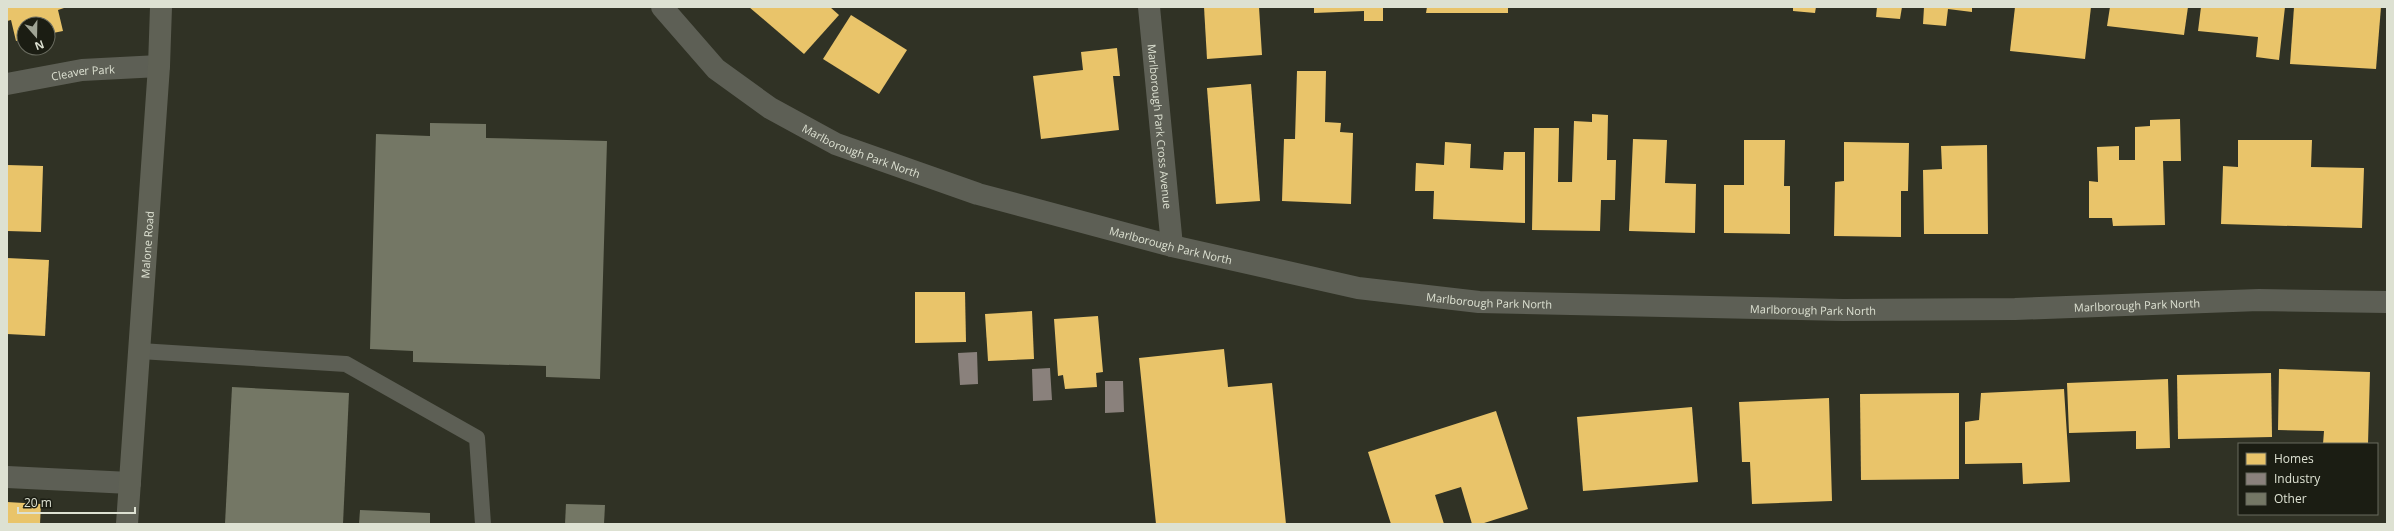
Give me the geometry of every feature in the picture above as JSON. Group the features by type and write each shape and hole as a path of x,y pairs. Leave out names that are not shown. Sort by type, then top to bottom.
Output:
{"main road":[{"name":"Malone Road","path":"127,524 160,66 161,7"}],"street":[{"name":"Marlborough Park North","path":"662,7 716,69 770,108 836,144 978,194 1172,246 1358,288 1479,302 1843,310 2015,309 2259,300 2387,302"},
{"name":"Marlborough Park Cross Avenue","path":"1149,7 1172,246"},
{"name":"Cleaver Park","path":"7,84 82,70 160,66"},
{"path":"7,477 130,483"}],"lane":[{"path":"140,352 346,364 478,438 483,524"}],"building: Homes":[{"path":"7,7 67,7 58,10 63,31 56,32 56,16 16,16 16,41 11,20 7,21"},
{"path":"749,7 830,7 839,15 804,54"},
{"path":"1204,7 1259,7 1262,55 1207,59"},
{"path":"1314,7 1383,7 1383,21 1364,21 1364,11 1314,13"},
{"path":"1427,7 1508,7 1508,13 1426,13"},
{"path":"1793,7 1816,7 1815,13 1793,11"},
{"path":"1877,7 1902,7 1900,19 1876,17"},
{"path":"1924,7 1972,7 1972,12 1948,9 1946,26 1923,24"},
{"path":"2015,7 2091,7 2085,59 2010,51"},
{"path":"2110,7 2188,7 2184,35 2107,26"},
{"path":"2201,7 2285,7 2279,60 2256,57 2258,37 2198,31"},
{"path":"2294,7 2381,7 2376,69 2290,64"},
{"path":"851,15 907,50 879,94 823,59"},
{"path":"1117,48 1120,76 1113,76 1119,130 1041,139 1033,76 1083,70 1081,52"},
{"path":"1297,71 1326,71 1325,122 1341,123 1340,132 1353,133 1351,204 1282,201 1284,139 1295,139"},
{"path":"1251,84 1260,201 1216,204 1207,88"},
{"path":"1592,114 1608,115 1607,160 1616,160 1615,200 1601,200 1600,231 1532,230 1534,128 1559,128 1558,182 1572,182 1574,121 1592,122"},
{"path":"2180,119 2181,161 2163,161 2165,225 2113,226 2112,218 2089,218 2089,181 2098,182 2097,147 2119,146 2119,160 2135,160 2135,127 2150,126 2150,120"},
{"path":"1633,139 1667,140 1665,183 1696,184 1695,233 1629,231"},
{"path":"1744,140 1785,140 1784,186 1790,186 1790,234 1724,233 1724,185 1744,185"},
{"path":"2238,140 2312,140 2311,167 2364,168 2362,228 2221,224 2223,166 2238,167"},
{"path":"1445,142 1471,144 1470,168 1503,170 1504,152 1525,152 1525,223 1433,219 1434,191 1415,191 1416,163 1444,165"},
{"path":"1844,142 1909,143 1908,191 1901,191 1901,237 1834,236 1835,182 1844,181"},
{"path":"1987,145 1988,234 1924,234 1923,170 1942,169 1941,146"},
{"path":"7,165 43,166 41,232 7,231"},
{"path":"7,258 49,260 45,336 7,334"},
{"path":"915,292 965,292 966,342 915,343"},
{"path":"1032,311 1034,359 988,361 985,314"},
{"path":"1098,316 1103,372 1096,373 1097,387 1065,389 1063,375 1058,376 1054,319"},
{"path":"1224,349 1228,387 1272,383 1286,524 1156,524 1139,358"},
{"path":"2279,369 2370,372 2368,443 2323,443 2324,431 2278,430"},
{"path":"2271,373 2272,437 2178,439 2177,375"},
{"path":"2168,379 2170,448 2136,449 2136,431 2069,433 2067,383"},
{"path":"2064,389 2070,482 2023,484 2022,463 1965,464 1965,422 1979,420 1981,393"},
{"path":"1959,393 1959,479 1861,480 1860,394"},
{"path":"1829,398 1832,501 1752,504 1750,462 1742,462 1739,402"},
{"path":"1692,407 1698,482 1583,491 1577,417"},
{"path":"1496,411 1528,509 1481,524 1472,524 1461,487 1435,495 1444,524 1391,524 1368,452"},
{"path":"7,502 41,504 40,524 7,524"}],"building: Industry":[{"path":"977,352 978,384 960,385 958,353"},
{"path":"1050,368 1052,400 1033,401 1032,369"},
{"path":"1105,381 1123,381 1124,412 1105,413"}],"building: Other":[{"path":"430,123 486,124 486,138 607,141 600,379 546,377 546,366 413,362 413,351 370,349 376,134 430,136"},
{"path":"232,387 349,393 343,524 225,524"},
{"path":"566,504 605,505 604,524 565,524"},
{"path":"360,510 430,513 430,524 359,524"}]}
